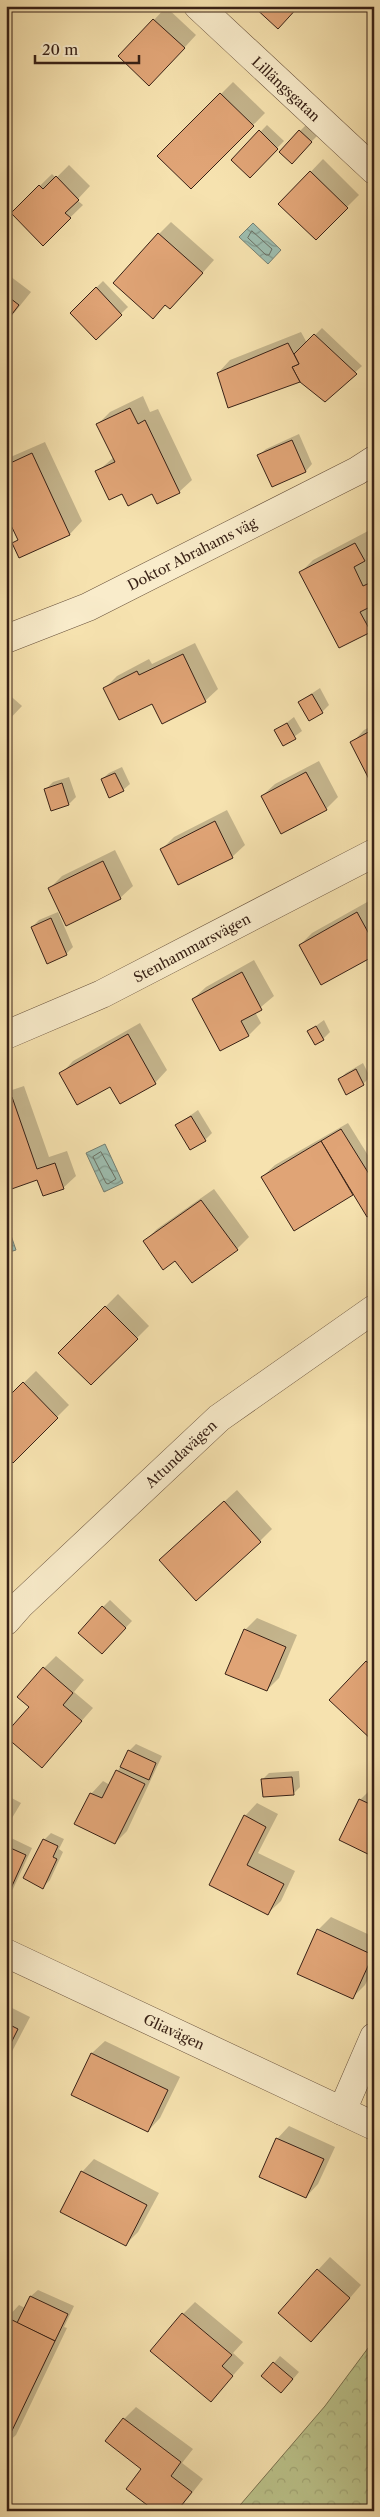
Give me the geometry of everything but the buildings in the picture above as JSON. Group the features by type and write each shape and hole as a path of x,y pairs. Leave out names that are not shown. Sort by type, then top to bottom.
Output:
{"street":[{"name":"Lillängsgatan","path":"198,6 374,170"},
{"name":"Doktor Abrahams väg","path":"6,639 88,608 357,471 374,460"},
{"name":"Stenhammarsvägen","path":"6,1034 102,994 374,853"},
{"name":"Attundavägen","path":"6,1621 20,1605 219,1418 374,1309"},
{"name":"Gliavägen","path":"6,1953 374,2126"},
{"path":"342,2111 374,2037"}],"green space":[{"path":"374,2340 374,2511 235,2511 325,2406"}],"water":[{"path":"253,223 281,250 268,264 239,237"},
{"path":"105,1144 123,1183 104,1192 86,1153"},
{"path":"6,1221 16,1250 6,1253"}]}
